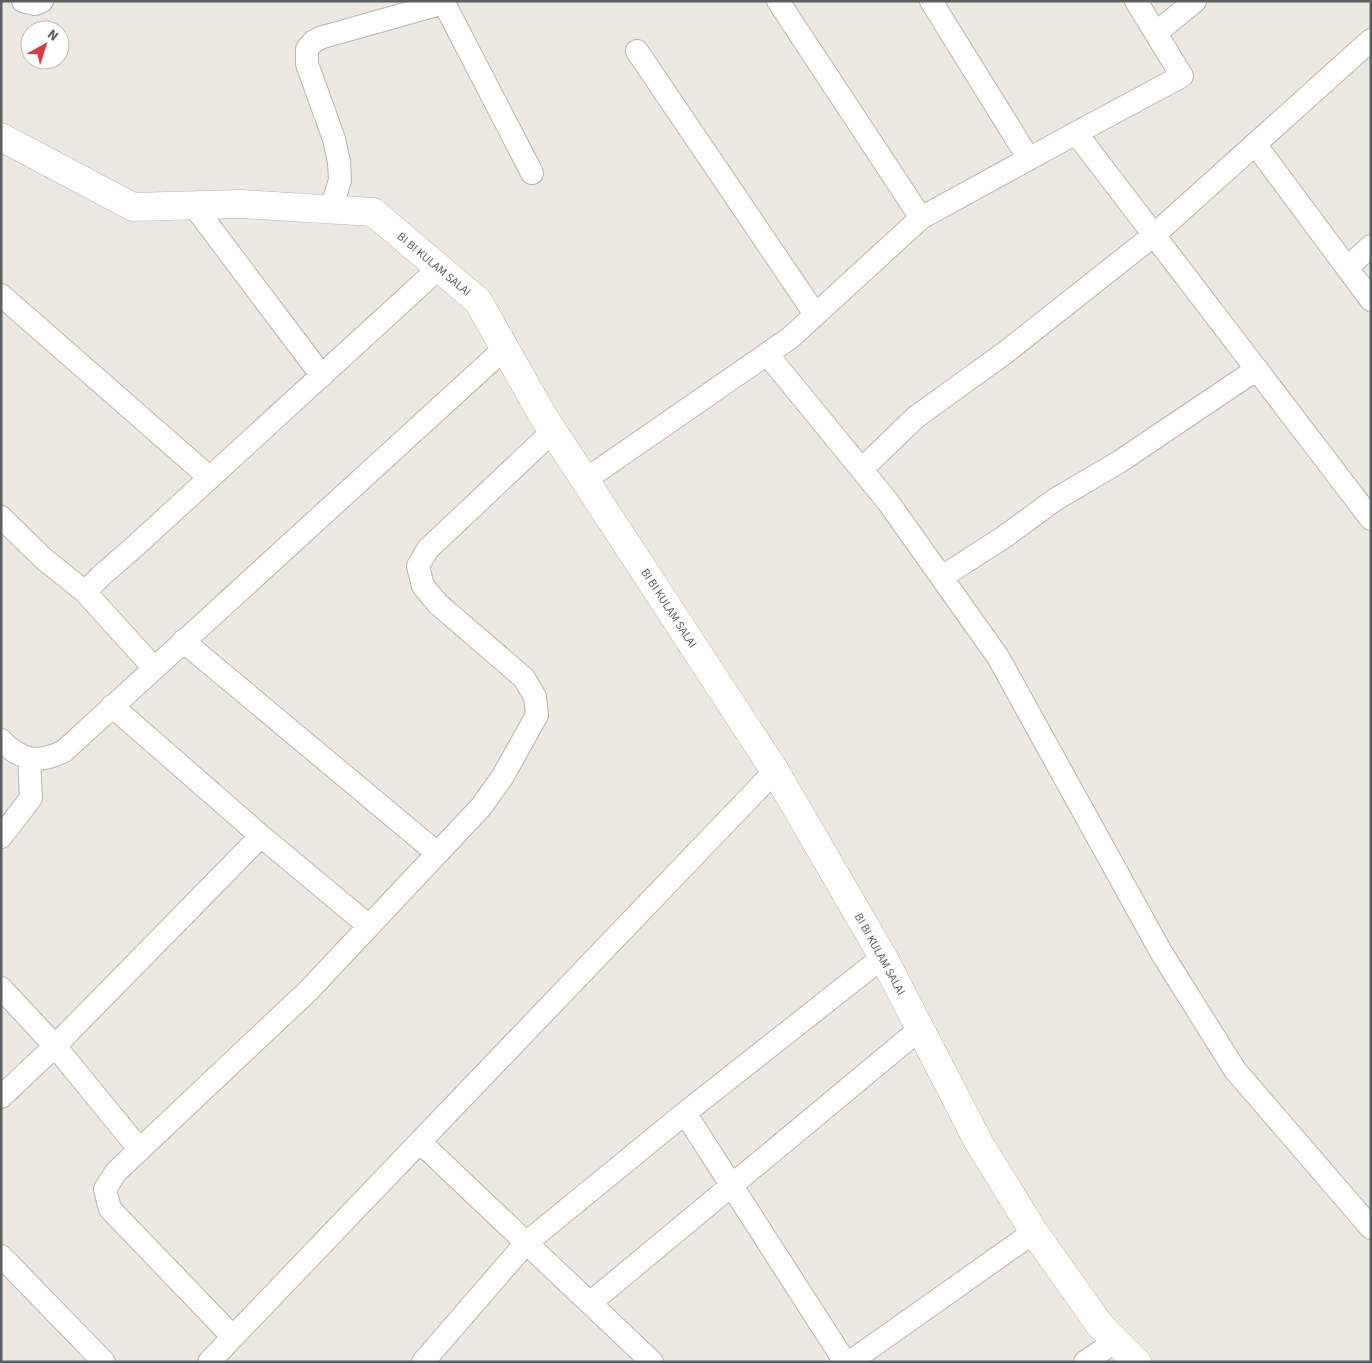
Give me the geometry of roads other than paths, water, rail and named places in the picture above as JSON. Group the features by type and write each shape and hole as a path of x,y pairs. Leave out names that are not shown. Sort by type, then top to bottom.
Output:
{"street":[{"path":"23,1 35,4 42,1"},
{"path":"778,1 921,218"},
{"path":"931,1 1029,159"},
{"path":"585,480 790,338 921,218 1182,76 1136,1"},
{"path":"1156,33 1195,1"},
{"path":"331,210 340,180 339,162 334,139 307,64 307,49 314,41 323,37 444,2 532,173"},
{"path":"862,469 916,417 1006,352 1154,235 1371,40"},
{"path":"637,51 816,314"},
{"path":"1076,133 1371,519"},
{"name":"BI BI KULAM SALAI","path":"1,137 133,207 241,204 373,212 478,301 553,431 775,771 883,957 979,1143 1034,1232 1099,1324 1137,1362"},
{"path":"1255,144 1371,300"},
{"path":"194,206 322,376"},
{"path":"1347,268 1371,246"},
{"path":"85,592 440,268"},
{"path":"1,295 210,478"},
{"path":"1,740 8,748 29,759 50,758 64,751 505,348"},
{"path":"767,354 888,502 998,657 1162,952 1236,1070 1371,1228"},
{"path":"942,577 1004,537 1056,499 1119,462 1257,369"},
{"path":"233,1337 110,1209 105,1189 116,1172 309,990 481,807 503,776 537,715 535,697 524,678 438,604 423,586 418,566 428,548 553,431"},
{"path":"1,517 44,559 85,592 154,668"},
{"path":"183,641 438,853"},
{"path":"112,706 261,836 369,926"},
{"path":"1,837 31,798 29,759"},
{"path":"210,1362 775,771"},
{"path":"3,1091 55,1046 261,836"},
{"path":"423,1362 526,1243 685,1113 883,957"},
{"path":"1,988 55,1046 140,1150"},
{"path":"590,1303 920,1029"},
{"path":"685,1113 845,1362"},
{"path":"420,1142 652,1362"},
{"path":"850,1362 1034,1232"},
{"path":"1,1256 104,1362"},
{"path":"1085,1362 1116,1341"}]}
